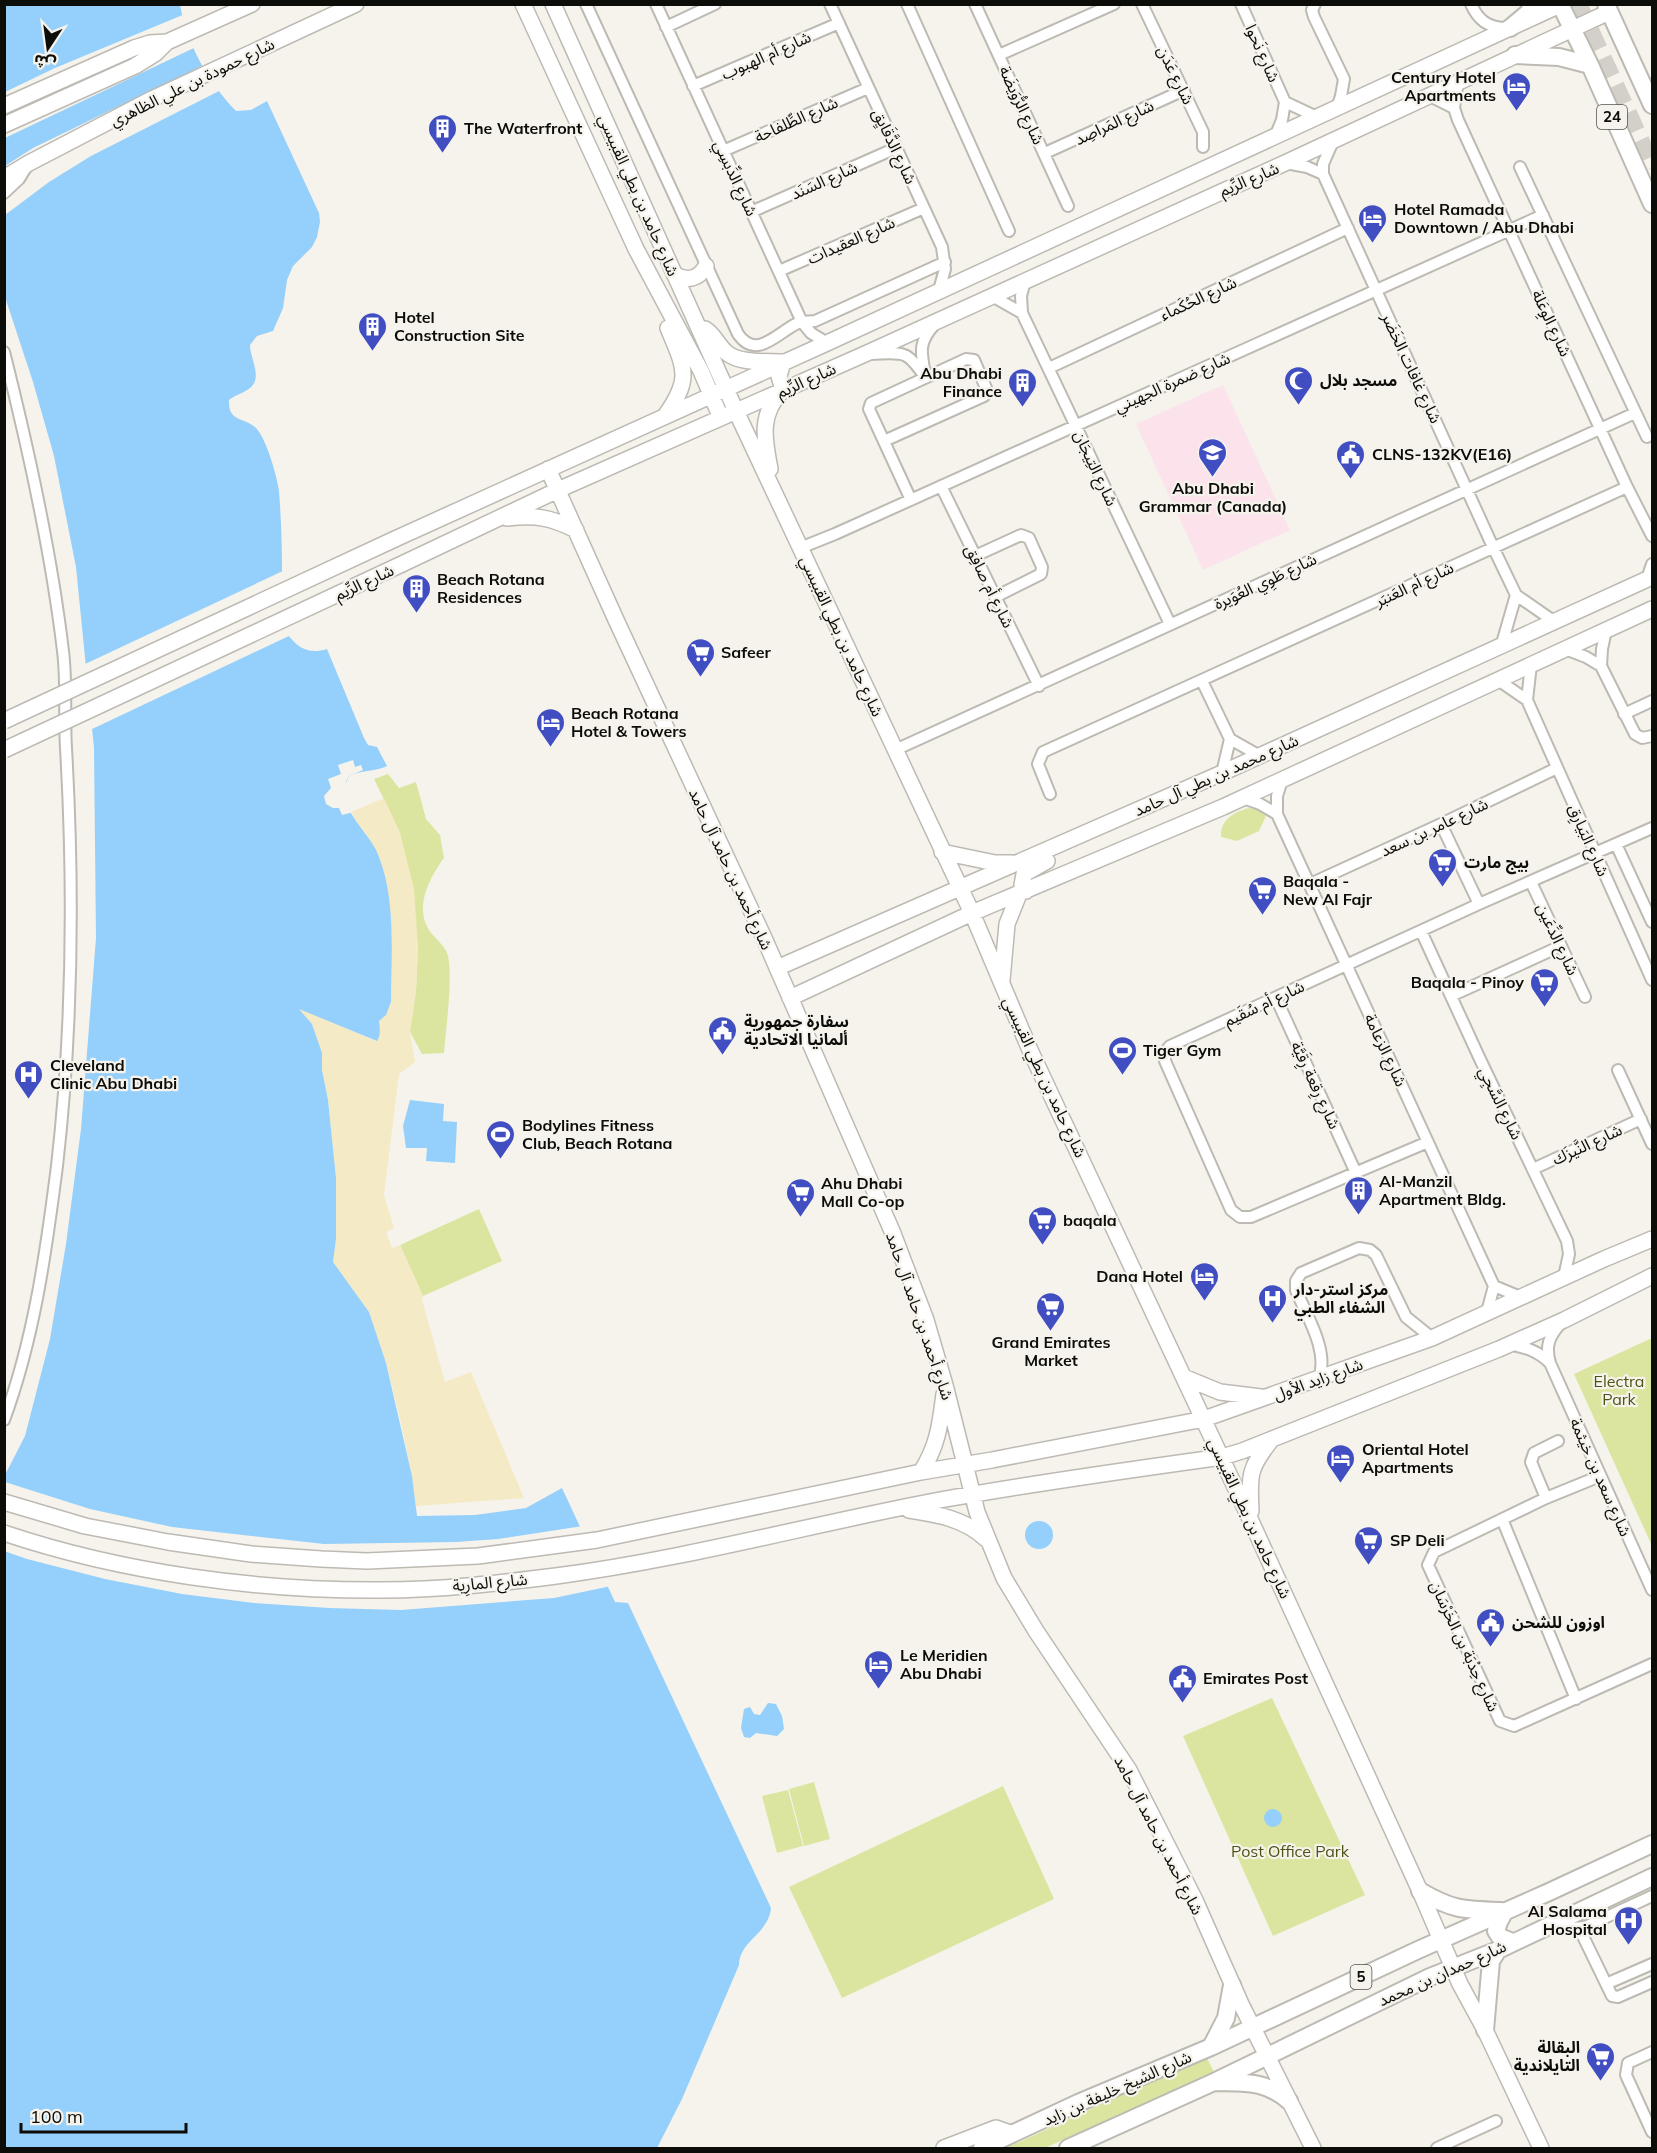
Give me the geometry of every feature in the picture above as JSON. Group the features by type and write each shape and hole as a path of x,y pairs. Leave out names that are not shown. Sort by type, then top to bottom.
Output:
{"main road":[{"path":"4,125 142,62 167,42 252,4"},
{"name":"شارع حمودة بن علي الظاهري","path":"4,178 152,99 356,4"},
{"name":"شارع حامد بن بطي القبيسي","path":"523,4 636,249 701,371 722,417"},
{"name":"شارع حامد بن بطي القبيسي","path":"553,4 736,411 972,913 1030,1050 1222,1456 1453,1968 1541,2148"},
{"path":"1510,28 1529,12 1560,5"},
{"name":"24","path":"1560,5 1590,64 1653,204"},
{"name":"24","path":"1608,8 1653,105"},
{"name":"شارع الرِّيم","path":"4,750 558,490 865,354 1285,163 1571,29 1608,8"},
{"path":"1531,12 1541,29 1539,44"},
{"name":"شارع الرِّيم","path":"4,721 394,539 827,343 1510,28"},
{"path":"4,106 134,48 150,43 167,42"},
{"path":"1515,55 1559,57 1590,64"},
{"path":"636,249 682,362 684,379 675,401 665,416"},
{"path":"674,274 684,279 695,277 706,266"},
{"path":"699,326 711,333 728,355 741,359 783,362 779,376 783,390 768,411 764,427 764,440 775,494"},
{"name":"شارع أحمد بن حامد آل حامد","path":"548,469 777,968 892,1231 926,1320 967,1464 973,1495 1004,1578 1129,1770 1195,1900 1252,2028 1313,2148"},
{"path":"495,519 546,517 576,530"},
{"name":"شارع محمد بن بطي آل حامد","path":"777,968 1222,773 1650,578"},
{"name":"شارع محمد بن بطي آل حامد","path":"790,998 972,913 1243,798 1653,609"},
{"path":"1002,982 1007,924 1023,892 1024,874 1051,858 1066,842"},
{"path":"942,852 995,863 1021,862"},
{"name":"شارع زايد الأول","path":"967,1464 1204,1419 1432,1338 1653,1239"},
{"path":"973,1495 1222,1456 1327,1418 1509,1344 1653,1276"},
{"path":"1186,1378 1220,1392 1270,1397"},
{"path":"921,1472 931,1456 937,1439 945,1385"},
{"path":"1251,1521 1250,1474 1257,1457 1272,1439"},
{"name":"شارع المارِية","path":"4,1502 85,1526 168,1542 251,1554 367,1561 478,1556 539,1549 652,1530 967,1464"},
{"name":"شارع المارِية","path":"4,1533 55,1550 177,1575 314,1588 385,1590 487,1584 559,1575 773,1536 900,1508 973,1495"},
{"path":"900,1508 934,1514 960,1522 970,1526 988,1540"},
{"name":"شارع حمدان بن محمد","path":"1252,2028 1653,1844"},
{"name":"شارع حمدان بن محمد","path":"1266,2056 1430,1977 1505,1946 1653,1877"},
{"path":"1420,1891 1441,1903 1459,1909 1505,1911 1496,1931 1504,1940 1505,1946 1491,1961 1485,2030"},
{"path":"1211,2047 1226,2018 1232,1985"},
{"name":"شارع الشيخ خليفة بن زايد","path":"982,2148 1078,2103 1252,2028"},
{"path":"1068,2148 1266,2056"},
{"path":"1214,2082 1269,2087 1289,2101"},
{"path":"944,2148 996,2128 1013,2134"}],"street":[{"path":"586,4 738,334 748,345 764,344 802,322 815,321 945,262 944,276 939,290"},
{"name":"شارع الدِّبسِي","path":"656,4 802,322 811,333 827,343"},
{"path":"666,27 715,4"},
{"name":"شارع الدَّقَايِق","path":"830,4 942,247 945,262"},
{"path":"907,4 1009,231"},
{"name":"شارع الرُّوَيضَة","path":"975,4 1068,206"},
{"path":"999,55 1114,4"},
{"name":"شارع عَدَن","path":"1142,4 1203,132 1203,147"},
{"name":"شارع نَحوا","path":"1241,4 1285,102 1282,120 1275,137"},
{"path":"1315,4 1312,10 1314,17 1344,79 1337,108"},
{"path":"1471,4 1477,17 1495,27 1510,28"},
{"name":"شارع أم الهبوب","path":"693,86 839,23"},
{"path":"1428,95 1454,108 1458,81"},
{"name":"شارع الطِّلفاحة","path":"723,151 868,88"},
{"name":"شارع المَراصِد","path":"1045,153 1184,90"},
{"name":"شارع نَحوا","path":"1285,102 1317,117"},
{"name":"شارع الوِعَلة","path":"1454,108 1600,428 1653,536"},
{"path":"1285,163 1307,167 1323,174 1323,164 1334,139"},
{"name":"شارع السَنَد","path":"751,212 896,148"},
{"name":"شارع حمودة بن علي الظاهري","path":"4,193 19,179 29,163"},
{"path":"1520,167 1647,437"},
{"name":"شارع غافات الخَضَر","path":"1323,174 1516,595"},
{"name":"شارع العقيدات","path":"779,272 924,208"},
{"name":"شارع ضمرة الجهيني","path":"800,548 1543,215"},
{"name":"شارع الحُكَماء","path":"1049,368 1348,228"},
{"name":"شارع التِيجَان","path":"1025,280 1021,296 1023,313 1170,624"},
{"path":"992,296 1023,313"},
{"path":"925,377 921,345 925,335 937,321"},
{"path":"4,352 45,525 63,653 72,884 67,1065 54,1185 31,1332 18,1381 4,1420"},
{"path":"865,354 902,353 912,358 925,377"},
{"path":"884,441 984,396 986,388 974,360 966,359 871,403 869,409 911,500"},
{"name":"شارع طَوِي العُوَيرة","path":"895,750 1635,412"},
{"name":"شارع أم صافِق","path":"941,486 1039,686"},
{"name":"شارع أم العَنبَر","path":"1050,794 1038,764 1043,752 1628,487"},
{"path":"975,556 1021,535 1029,538 1042,567 1041,574 995,597"},
{"path":"1650,578 1653,564"},
{"path":"1501,647 1516,595 1556,622"},
{"path":"1606,630 1601,666 1635,734 1642,738 1653,736"},
{"path":"1565,649 1601,666"},
{"path":"1498,680 1527,700 1531,665"},
{"path":"1202,681 1230,740 1260,756"},
{"name":"شارع البَيارِق","path":"1527,700 1653,980"},
{"path":"1624,714 1653,701"},
{"path":"1222,773 1230,740"},
{"name":"شارع عامر بن سعد","path":"1310,884 1557,768"},
{"path":"1277,814 1277,796 1282,780"},
{"path":"1243,798 1260,804 1277,814"},
{"name":"شارع الزعامة","path":"1277,814 1494,1286"},
{"path":"1441,824 1479,904"},
{"name":"شارع أم سُقَيم","path":"1428,1142 1251,1217 1240,1217 1231,1210 1165,1061 1165,1052 1170,1046 1421,930 1653,828"},
{"path":"1616,844 1653,922"},
{"name":"شارع الدِّعَين","path":"1531,882 1585,997"},
{"name":"شارع السَّجِي","path":"1421,930 1567,1241 1569,1254 1564,1278"},
{"path":"1451,996 1561,946"},
{"name":"شارع رِقعة رِقَيَّة","path":"1276,998 1356,1173"},
{"path":"1618,1070 1653,1144"},
{"name":"شارع النَّيزَك","path":"1533,1169 1641,1119"},
{"path":"1319,1379 1323,1355 1296,1290 1296,1281 1301,1273 1359,1248 1370,1250 1376,1255 1406,1317 1432,1338"},
{"path":"1487,1312 1494,1286 1523,1298"},
{"name":"شارع سعد بن خيثمة","path":"1564,1320 1551,1335 1548,1343 1550,1363 1653,1590"},
{"path":"1509,1344 1532,1349 1550,1363"},
{"path":"1546,1498 1531,1462 1534,1453 1558,1441"},
{"name":"شارع حِدْبَة بن الخَرْسَان","path":"1600,1476 1546,1498 1434,1552 1428,1565 1500,1721 1514,1726 1653,1664"},
{"path":"1502,1519 1576,1699"},
{"path":"1553,1923 1563,1927 1579,1928 1653,1896"},
{"path":"1579,1928 1611,1994 1616,1997 1653,1982"},
{"path":"1606,1984 1653,1964"},
{"path":"1653,2052 1628,2063 1626,2075 1653,2132"},
{"path":"1437,2148 1496,2121"}],"shaded area":[{"name":"Abu Dhabi Grammar (Canada)","path":"1223,385 1290,530 1203,570 1136,424"}],"green space":[{"path":"388,774 399,788 416,782 426,819 440,835 444,858 429,883 423,902 423,912 429,930 448,956 449,990 444,1053 422,1054 410,1032 416,990 418,947 400,833 374,779"},
{"path":"1248,808 1260,810 1266,816 1259,831 1237,841 1221,837 1221,831 1228,818"},
{"path":"479,1209 502,1261 423,1296 400,1245"},
{"name":"Electra Park","path":"1652,1338 1652,1546 1574,1374"},
{"name":"Post Office Park","path":"1272,1698 1365,1895 1273,1936 1183,1736"},
{"path":"814,1782 830,1839 804,1846 789,1789"},
{"path":"1003,1786 1054,1899 842,1998 789,1887"},
{"path":"788,1790 803,1846 777,1853 762,1796"},
{"path":"1206,2056 1214,2072 1045,2148 1006,2148"}],"sand":[{"path":"384,798 400,833 414,889 418,947 416,990 410,1032 415,1062 399,1074 384,1195 394,1228 386,1232 392,1248 400,1245 423,1296 422,1300 445,1382 471,1372 524,1498 416,1506 399,1414 386,1363 369,1312 333,1262 336,1239 336,1178 328,1100 322,1070 322,1053 312,1024 298,1008 376,1041 380,1028 379,1021 386,1014 391,1002 390,906 376,851 351,812"}],"water":[{"path":"5,5 180,5 193,48 216,88 226,100 236,111 251,110 267,101 319,213 317,237 312,247 293,266 287,280 283,308 273,331 257,336 250,345 256,373 254,384 248,390 229,400 229,407 234,416 255,427 259,432 278,484 282,575 278,611 281,625 292,640 301,647 310,651 327,649 364,738 368,745 377,747 387,766 349,776 345,786 345,796 352,815 376,850 383,868 390,905 391,1002 386,1015 379,1021 378,1039 377,1041 299,1009 312,1024 322,1053 322,1070 328,1100 336,1178 336,1239 333,1262 369,1312 386,1363 412,1476 417,1516 475,1515 526,1508 562,1488 615,1602 628,1603 771,1908 765,1925 744,1949 682,2099 657,2148 5,2148 4,1477 25,1436 50,1339 66,1244 81,1129 96,938 94,748 76,567 54,456 5,297"},
{"path":"410,1100 444,1104 443,1121 457,1122 455,1163 426,1161 427,1148 406,1148 403,1126"},
{"path":"1039,1521 1049,1525 1053,1535 1049,1545 1039,1549 1029,1545 1025,1535 1029,1525"},
{"path":"768,1703 776,1704 782,1716 784,1729 777,1736 756,1733 750,1738 744,1737 741,1728 744,1709 750,1707 754,1714 760,1715"},
{"path":"1273,1809 1279,1812 1282,1818 1279,1824 1273,1827 1267,1824 1264,1818 1267,1812"}],"pier":[{"path":"185,14 196,47 5,138 5,92 55,68"},
{"path":"206,64 221,90 91,156 49,182 5,215 5,166 33,148"},
{"path":"285,570 282,602 283,624 291,635 90,730 83,665"},
{"path":"353,760 355,767 361,765 363,770 349,776 346,781 347,803 351,812 354,812 342,815 339,808 326,804 324,796 331,788 328,779 341,774 338,765"},
{"path":"5,1482 90,1509 172,1527 324,1544 456,1542 498,1539 583,1526 611,1586 554,1598 401,1610 254,1603 182,1594 105,1579 4,1551"}],"tunnel":[{"path":"1577,4 1652,168"}],"place":[{"name":"Century Hotel Apartments","path":"1517,112"},
{"name":"The Waterfront","path":"443,154"},
{"name":"Hotel Ramada Downtown / Abu Dhabi","path":"1373,244"},
{"name":"Hotel Construction Site","path":"373,352"},
{"name":"مسجد بلال","path":"1299,406"},
{"name":"Abu Dhabi Finance","path":"1023,408"},
{"name":"Abu Dhabi Grammar (Canada)","path":"1213,478"},
{"name":"CLNS-132KV(E16)","path":"1351,480"},
{"name":"Beach Rotana Residences","path":"416,614"},
{"name":"Safeer","path":"700,678"},
{"name":"Beach Rotana Hotel & Towers","path":"550,748"},
{"name":"بيج مارت","path":"1443,888"},
{"name":"Baqala - New Al Fajr","path":"1262,916"},
{"name":"Baqala - Pinoy","path":"1545,1008"},
{"name":"سفارة جمهورية ألمانيا الاتحادية","path":"723,1056"},
{"name":"Tiger Gym","path":"1122,1076"},
{"name":"Cleveland Clinic Abu Dhabi","path":"29,1100"},
{"name":"Bodylines Fitness Club, Beach Rotana","path":"501,1160"},
{"name":"Al-Manzil Apartment Bldg.","path":"1358,1216"},
{"name":"Ahu Dhabi Mall Co-op","path":"800,1218"},
{"name":"baqala","path":"1042,1246"},
{"name":"Dana Hotel","path":"1204,1302"},
{"name":"مركز استر-دار الشفاء الطبي","path":"1273,1324"},
{"name":"Grand Emirates Market","path":"1051,1332"},
{"name":"Oriental Hotel Apartments","path":"1341,1484"},
{"name":"SP Deli","path":"1369,1566"},
{"name":"اوزون للشحن","path":"1491,1648"},
{"name":"Le Meridien Abu Dhabi","path":"879,1690"},
{"name":"Emirates Post","path":"1182,1704"},
{"name":"Al Salama Hospital","path":"1628,1946"},
{"name":"البقالة التايلاندية","path":"1601,2082"}]}
